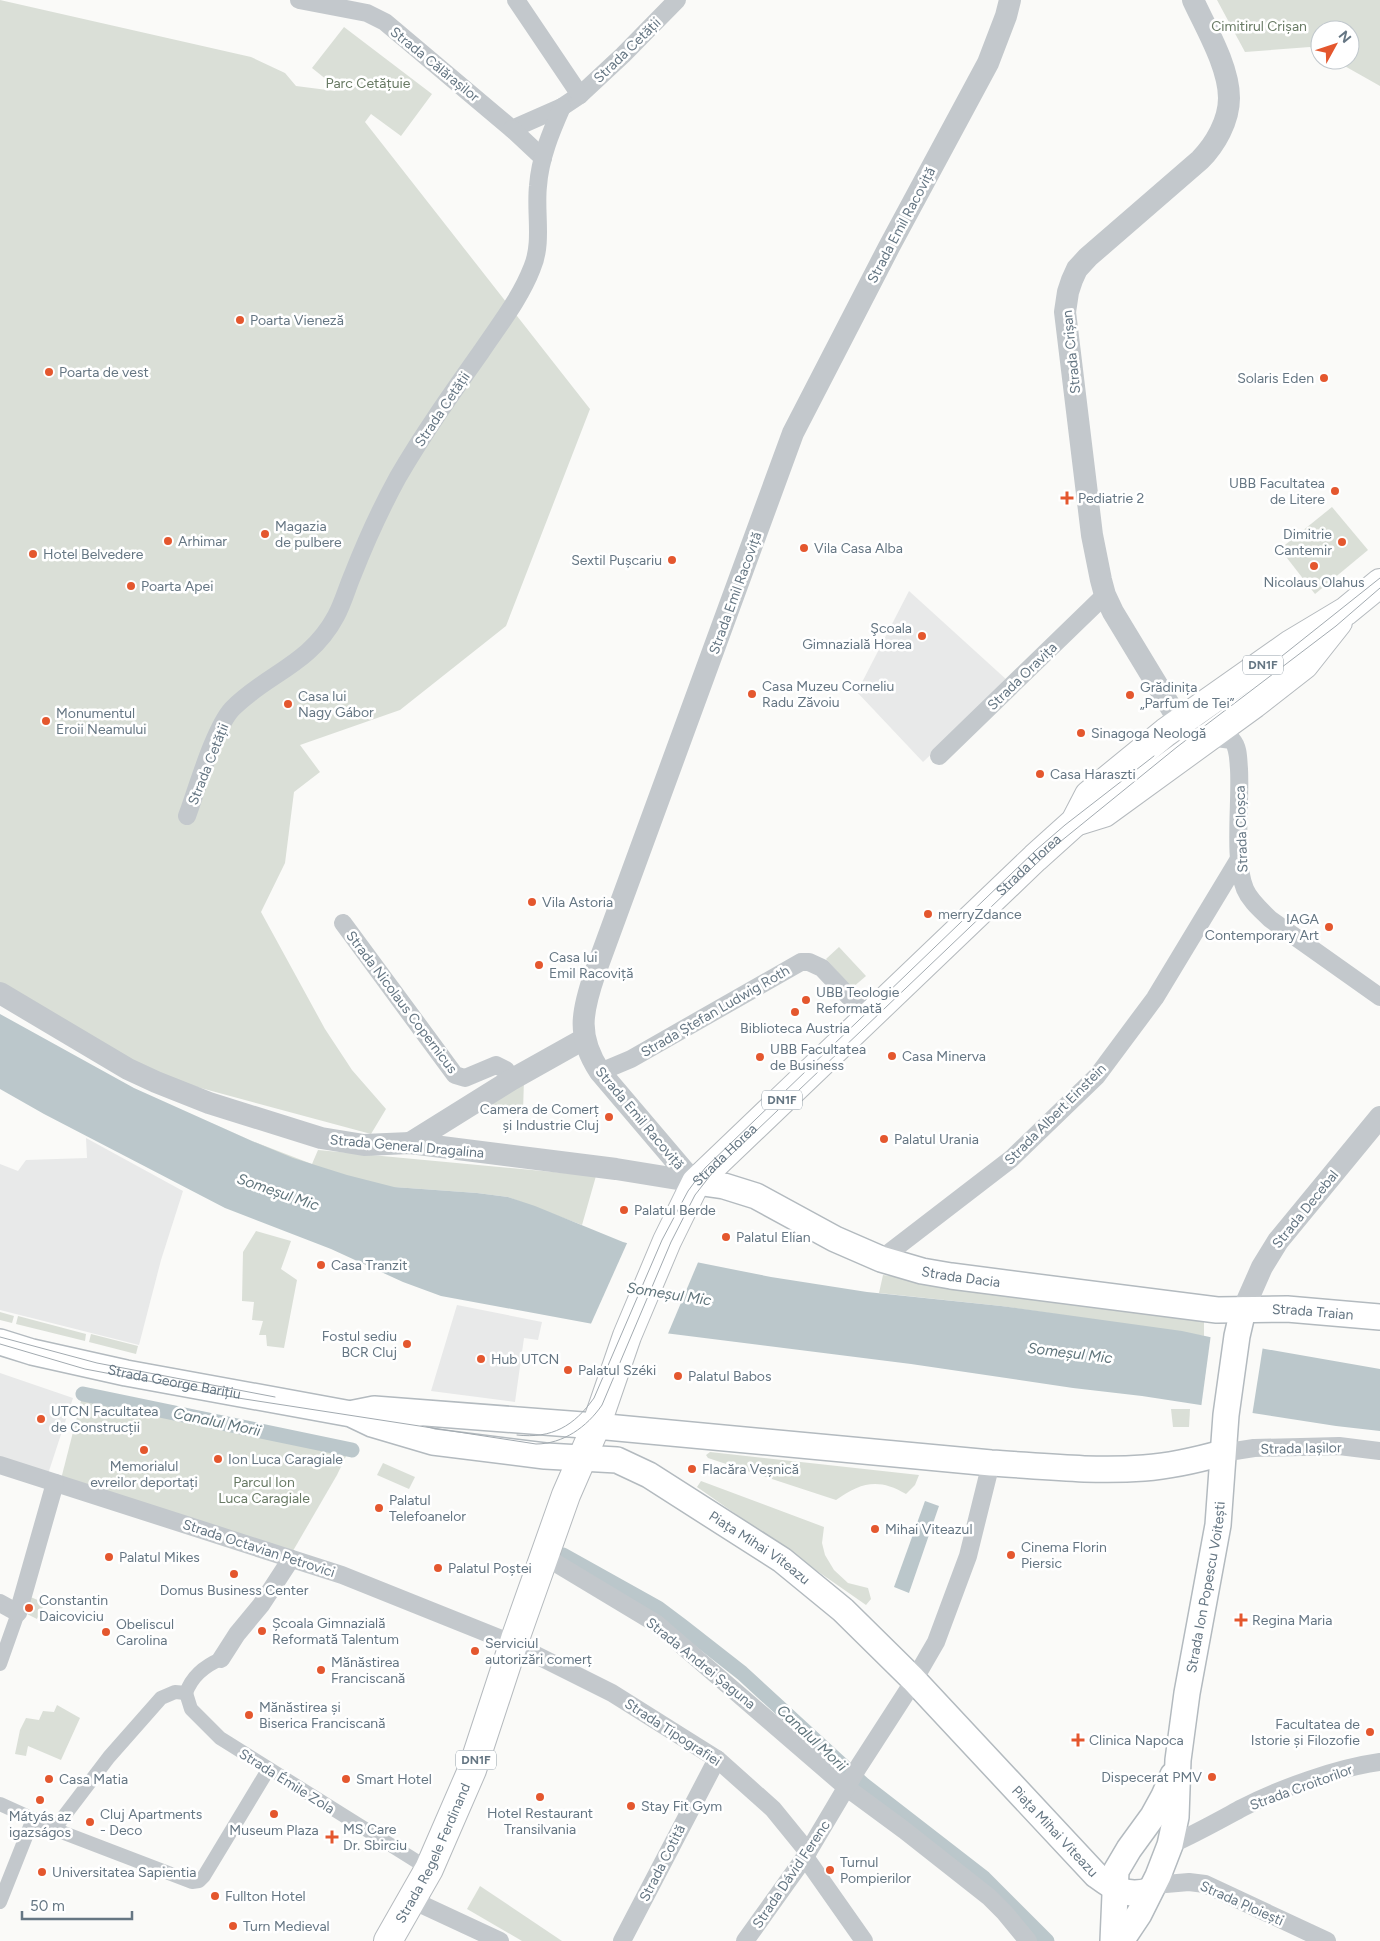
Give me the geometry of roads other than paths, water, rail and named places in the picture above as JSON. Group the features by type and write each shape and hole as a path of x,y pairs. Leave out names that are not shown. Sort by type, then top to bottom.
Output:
{"main road":[{"name":"Strada Horea","path":"596,1426 627,1336 667,1241 696,1182 1075,822 1089,795 1181,721 1291,644 1346,611 1380,582"},
{"name":"Strada Horea","path":"1075,822 1104,813 1304,665 1346,611"},
{"name":"Strada Dacia","path":"696,1182 724,1186 756,1196 836,1239 881,1259 922,1270 951,1276 1217,1310 1243,1310"},
{"name":"Strada Traian","path":"1243,1310 1287,1309 1380,1317"},
{"name":"Strada Ion Popescu Voitești","path":"1121,1941 1139,1914 1151,1888 1170,1845 1176,1817 1178,1760 1187,1693 1218,1524 1226,1415 1237,1336 1243,1310"},
{"name":"Strada George Barițiu","path":"0,1342 117,1371 351,1414 372,1424 433,1442 501,1451 582,1458"},
{"name":"Strada George Barițiu","path":"351,1414 374,1409 596,1426"},
{"name":"Strada Regele Ferdinand","path":"388,1941 429,1869 472,1770 568,1488 596,1426"},
{"path":"596,1426 991,1463 1127,1469 1176,1464 1222,1453"},
{"name":"Piața Mihai Viteazu","path":"582,1458 617,1460 640,1470 782,1560 843,1610 914,1679 1096,1875 1116,1889 1132,1894 1151,1888"},
{"name":"Strada Ion Popescu Voitești","path":"1113,1941 1115,1878 1120,1862 1153,1816 1164,1796 1178,1760"}],"street":[{"name":"Strada Călărașilor","path":"299,0 367,13 384,22 487,106 543,158"},
{"path":"516,0 580,95"},
{"name":"Strada Cetății","path":"187,816 224,720 240,702 294,664 326,632 337,615 371,531 398,477 448,399 512,307 524,286 536,258 538,186 543,158 562,107 580,95 677,0"},
{"name":"Strada Emil Racoviță","path":"696,1182 685,1172 600,1072 592,1060 584,1039 584,1009 595,973 793,433 889,247 988,63 1010,0"},
{"name":"Strada Crișan","path":"1193,0 1221,63 1227,84 1229,99 1224,122 1211,148 1200,160 1108,238 1077,269 1068,292 1066,324 1092,536 1105,595 1181,721 1191,730 1208,736"},
{"path":"512,129 562,107"},
{"name":"Strada Oravița","path":"939,756 1105,595"},
{"name":"Strada Cloșca","path":"1208,736 1232,740 1237,748 1240,790 1239,860 1246,891 1255,904 1270,919 1380,998"},
{"name":"Strada Albert Einstein","path":"881,1259 1011,1160 1097,1076 1156,998 1239,860"},
{"name":"Strada Nicolaus Copernicus","path":"343,923 455,1075 465,1078 496,1064 506,1070 511,1080"},
{"name":"Strada Ștefan Ludwig Roth","path":"600,1072 631,1059 801,962 808,962 822,968 869,1018"},
{"name":"Strada General Dragalina","path":"0,993 128,1069 195,1098 289,1129 328,1139 364,1145 410,1143 696,1182"},
{"path":"410,1143 511,1080 584,1039"},
{"name":"Strada Decebal","path":"1243,1310 1262,1267 1278,1241 1380,1117"},
{"path":"626,1171 638,1167 649,1155 652,1146 650,1130"},
{"name":"Strada Iașilor","path":"1222,1453 1254,1448 1339,1446 1380,1451"},
{"path":"914,1679 936,1642 968,1556 991,1463"},
{"name":"Strada Octavian Petrovici","path":"0,1464 342,1576 513,1645"},
{"path":"0,1664 18,1612 56,1483"},
{"name":"Strada Andrei Șaguna","path":"544,1556 657,1624 848,1786 988,1897 1005,1913 1028,1941"},
{"path":"55,1828 109,1758 162,1698 175,1692 186,1693 195,1676 216,1661 261,1605 291,1559"},
{"path":"0,1603 18,1612"},
{"name":"Strada Tipografiei","path":"513,1645 612,1694 717,1758 773,1809 807,1855 864,1941"},
{"name":"Strada Dávid Ferenc","path":"745,1941 807,1855 859,1766 914,1679"},
{"name":"Strada Émile Zola","path":"186,1693 191,1709 220,1738 268,1770 429,1869"},
{"name":"Strada Cotită","path":"622,1941 717,1758"},
{"name":"Strada Croitorilor","path":"1170,1845 1197,1834 1266,1796 1340,1771 1380,1762"},
{"path":"0,1804 64,1833 192,1882 199,1881 204,1876 268,1770"},
{"path":"0,1902 33,1819"},
{"name":"Strada Ploiești","path":"1151,1888 1189,1882 1205,1884 1327,1941"},
{"path":"412,1900 500,1941"}],"water":[{"name":"Someșul Mic","path":"0,1014 134,1088 293,1158 347,1175 394,1187 508,1197 623,1242 696,1262 771,1277 867,1292 1001,1306 1182,1331 1265,1349 1380,1369 1380,1431 911,1364 593,1324 441,1296 403,1282 331,1249 225,1208 44,1114 0,1089"},
{"path":"925,1501 939,1506 909,1593 894,1587"}],"waterway":[{"name":"Canalul Morii","path":"83,1394 352,1450"},
{"name":"Canalul Morii","path":"563,1555 658,1608 742,1673 864,1785 984,1878 1047,1941"}],"tram line":[{"path":"1282,656 1380,578"},
{"path":"0,1344 85,1369 238,1398 536,1444 556,1441 574,1433 602,1405 671,1242 695,1195 713,1172 1055,846 1177,747 1336,626 1380,588"},
{"path":"517,1435 541,1435 561,1428 578,1416 594,1398 662,1240 688,1191 705,1168 1036,850 1154,756"},
{"path":"0,1337 97,1363 275,1397"}],"place":[{"name":"Poarta Vieneză","path":"240,320"},
{"name":"Poarta de vest","path":"49,372"},
{"name":"Solaris Eden","path":"1324,378"},
{"name":"UBB Facultatea de Litere","path":"1335,491"},
{"name":"Pediatrie 2","path":"1067,498"},
{"name":"Magazia de pulbere","path":"265,534"},
{"name":"Arhimar","path":"168,541"},
{"name":"Dimitrie Cantemir","path":"1342,542"},
{"name":"Vila Casa Alba","path":"804,548"},
{"name":"Hotel Belvedere","path":"33,554"},
{"name":"Sextil Pușcariu","path":"672,560"},
{"name":"Nicolaus Olahus","path":"1314,566"},
{"name":"Poarta Apei","path":"131,586"},
{"name":"Şcoala Gimnazială Horea","path":"922,636"},
{"name":"Casa Muzeu Corneliu Radu Zăvoiu","path":"752,694"},
{"name":"Grădinița „Parfum de Tei”","path":"1130,695"},
{"name":"Casa lui Nagy Gábor","path":"288,704"},
{"name":"Monumentul Eroii Neamului","path":"46,721"},
{"name":"Sinagoga Neologă","path":"1081,733"},
{"name":"Casa Haraszti","path":"1040,774"},
{"name":"Vila Astoria","path":"532,902"},
{"name":"merryZdance","path":"928,914"},
{"name":"IAGA Contemporary Art","path":"1329,927"},
{"name":"Casa lui Emil Racoviță","path":"539,965"},
{"name":"UBB Teologie Reformată","path":"806,1000"},
{"name":"Biblioteca Austria","path":"795,1012"},
{"name":"Casa Minerva","path":"892,1056"},
{"name":"UBB Facultatea de Business","path":"760,1057"},
{"name":"Camera de Comerț și Industrie Cluj","path":"609,1117"},
{"name":"Palatul Urania","path":"884,1139"},
{"name":"Palatul Berde","path":"624,1210"},
{"name":"Palatul Elian","path":"726,1237"},
{"name":"Casa Tranzit","path":"321,1265"},
{"name":"Fostul sediu BCR Cluj","path":"407,1344"},
{"name":"Hub UTCN","path":"481,1359"},
{"name":"Palatul Széki","path":"568,1370"},
{"name":"Palatul Babos","path":"678,1376"},
{"name":"UTCN Facultatea de Construcții","path":"41,1419"},
{"name":"Memorialul evreilor deportați","path":"144,1450"},
{"name":"Ion Luca Caragiale","path":"218,1459"},
{"name":"Flacăra Veșnică","path":"692,1469"},
{"name":"Palatul Telefoanelor","path":"379,1508"},
{"name":"Mihai Viteazul","path":"875,1529"},
{"name":"Cinema Florin Piersic","path":"1011,1555"},
{"name":"Palatul Mikes","path":"109,1557"},
{"name":"Palatul Poștei","path":"438,1568"},
{"name":"Domus Business Center","path":"234,1574"},
{"name":"Constantin Daicoviciu","path":"29,1608"},
{"name":"Regina Maria","path":"1241,1620"},
{"name":"Școala Gimnazială Reformată Talentum","path":"262,1631"},
{"name":"Obeliscul Carolina","path":"106,1632"},
{"name":"Serviciul autorizări comerț","path":"475,1651"},
{"name":"Mănăstirea Franciscană","path":"321,1670"},
{"name":"Mănăstirea și Biserica Franciscană","path":"249,1715"},
{"name":"Facultatea de Istorie și Filozofie","path":"1370,1732"},
{"name":"Clinica Napoca","path":"1078,1740"},
{"name":"Dispecerat PMV","path":"1212,1777"},
{"name":"Casa Matia","path":"49,1779"},
{"name":"Smart Hotel","path":"346,1779"},
{"name":"Hotel Restaurant Transilvania","path":"540,1797"},
{"name":"Mátyás az igazságos","path":"40,1800"},
{"name":"Stay Fit Gym","path":"631,1806"},
{"name":"Museum Plaza","path":"274,1814"},
{"name":"Cluj Apartments - Deco","path":"90,1822"},
{"name":"MS Care Dr. Sbirciu","path":"332,1837"},
{"name":"Turnul Pompierilor","path":"830,1870"},
{"name":"Universitatea Sapientia","path":"42,1872"},
{"name":"Fullton Hotel","path":"215,1896"},
{"name":"Turn Medieval","path":"233,1926"}],"park label":[{"name":"Cimitirul Crișan","path":"1259,26"},
{"name":"Parc Cetățuie","path":"368,83"},
{"name":"Parcul Ion Luca Caragiale","path":"264,1490"}]}
